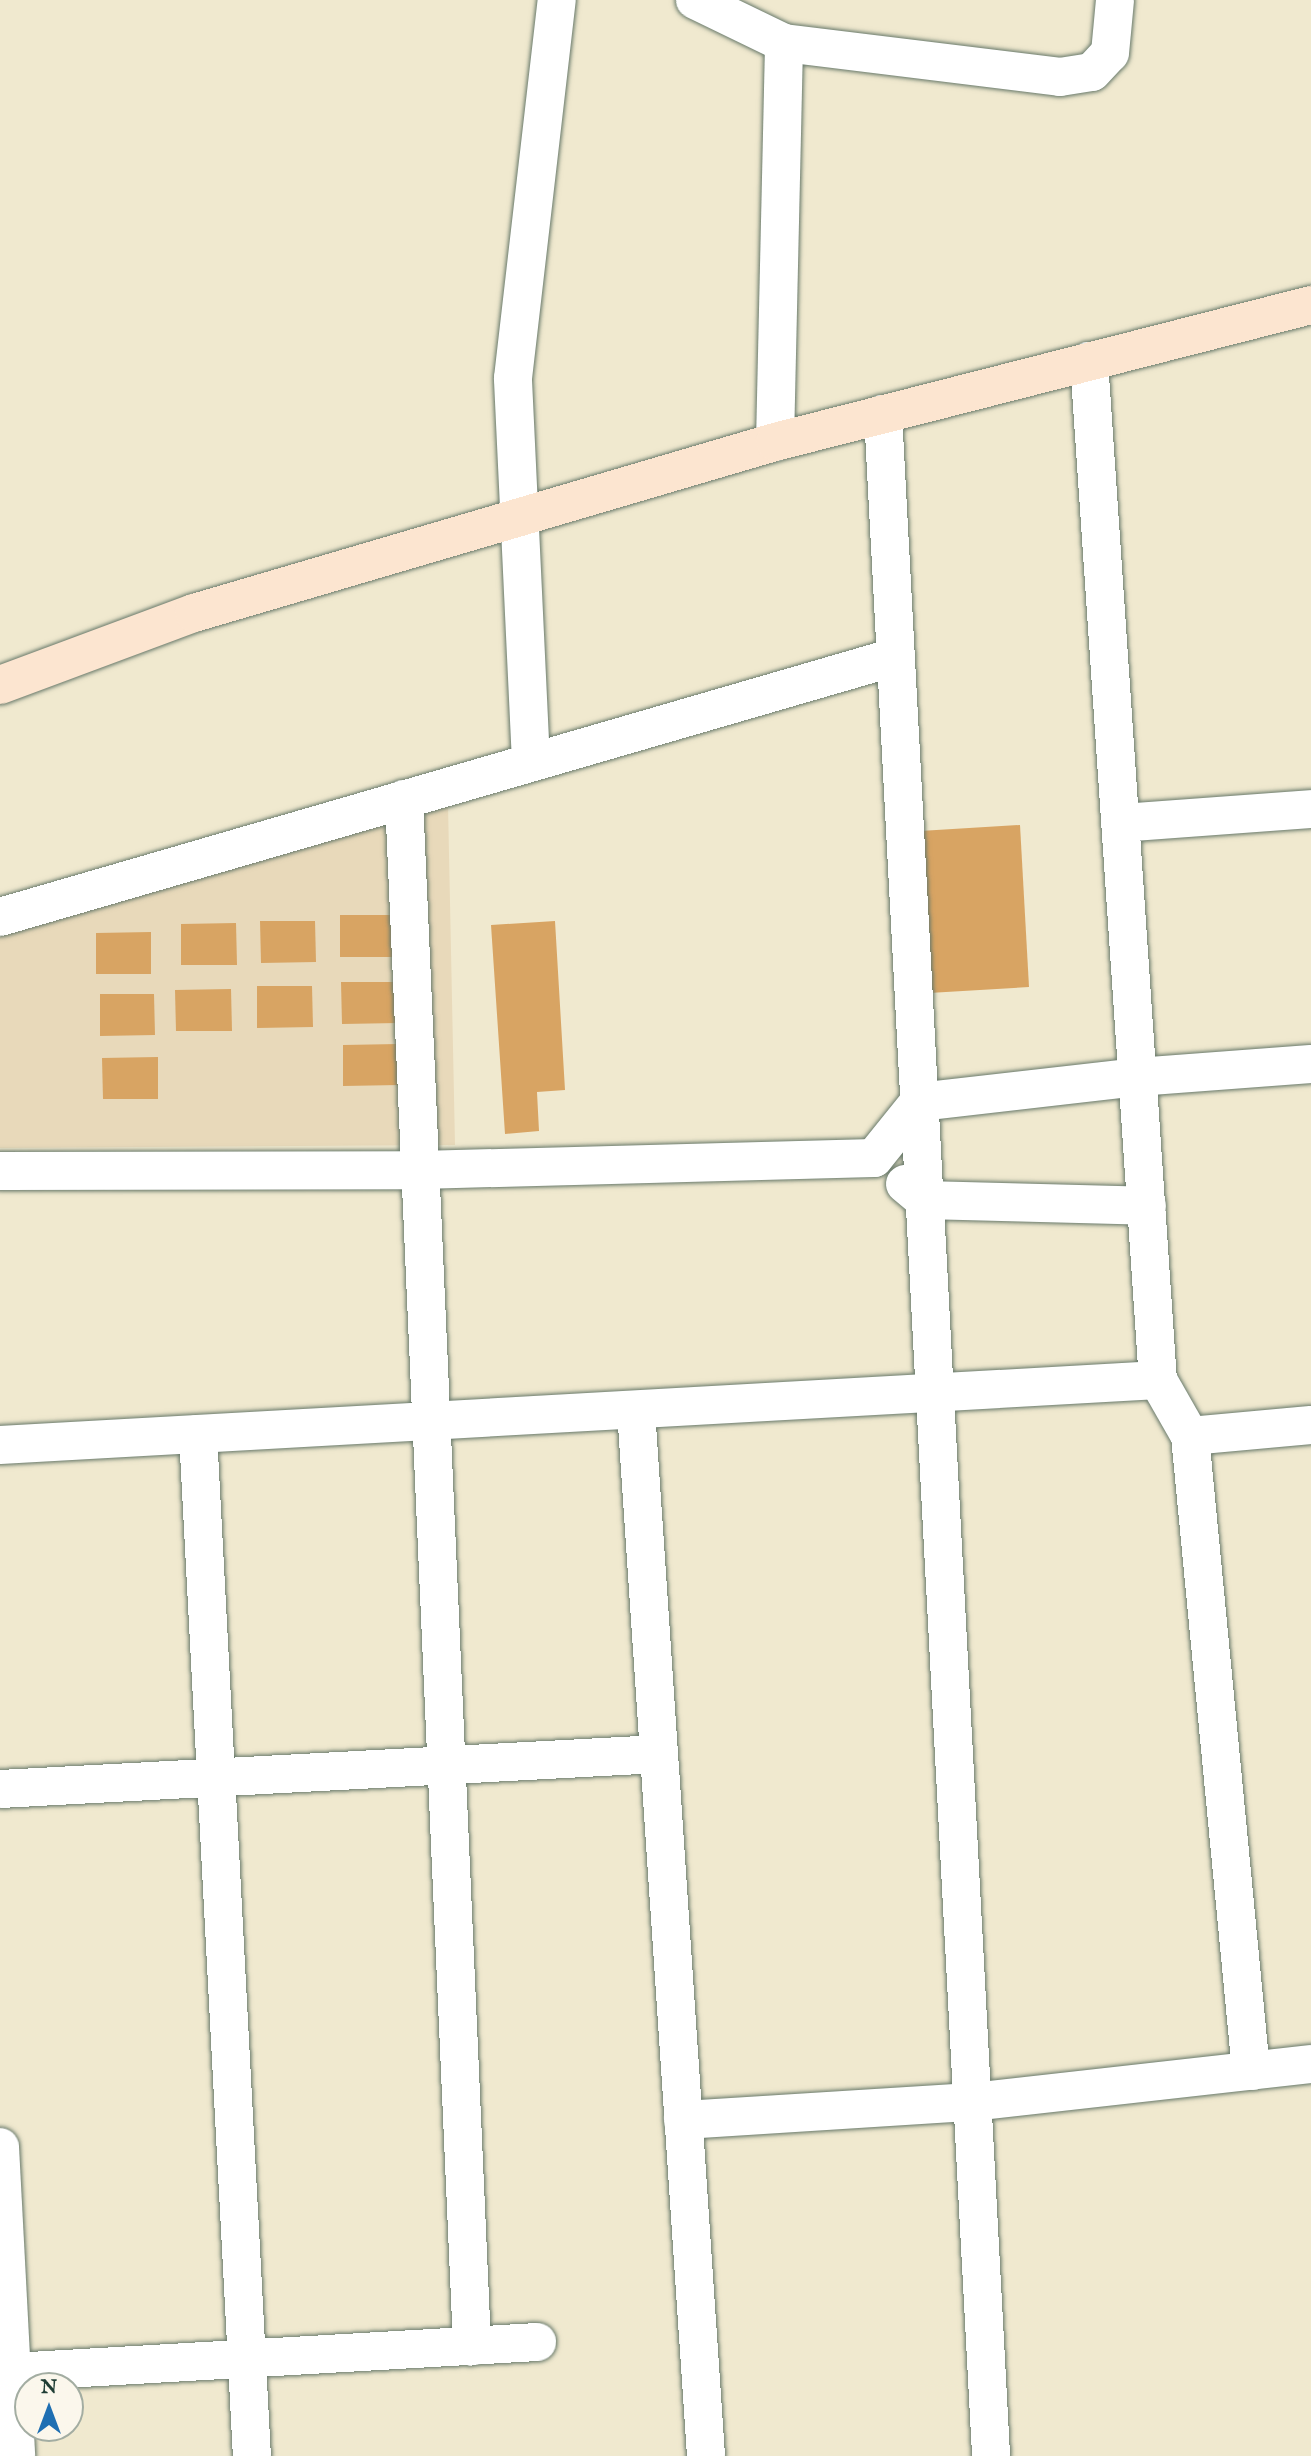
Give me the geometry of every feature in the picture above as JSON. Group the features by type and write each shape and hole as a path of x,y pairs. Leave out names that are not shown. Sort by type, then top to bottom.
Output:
{"main road":[{"path":"0,685 194,613 775,442 1311,305"}],"street":[{"path":"531,762 513,378 556,0"},
{"path":"695,0 784,43 1060,77 1092,72 1110,53 1115,0"},
{"path":"775,442 784,43"},
{"path":"1089,361 1158,1380 1190,1436 1251,2071"},
{"path":"883,414 990,2456"},
{"path":"0,917 895,657"},
{"path":"404,799 472,2347"},
{"path":"1121,823 1311,809"},
{"path":"874,1158 919,1102 1137,1077 1311,1064"},
{"path":"0,1171 420,1170 874,1158 924,1200 1147,1206"},
{"path":"0,1446 1158,1380"},
{"path":"636,1410 706,2456"},
{"path":"1190,1436 1311,1425"},
{"path":"198,1434 252,2456"},
{"path":"0,1789 659,1754"},
{"path":"683,2120 972,2102 1311,2064"},
{"path":"0,2147 16,2456"},
{"path":"12,2372 537,2342"}],"shaded area":[{"path":"448,805 455,1145 0,1148 0,935"}],"building":[{"path":"1020,825 1029,987 929,993 920,831"},
{"path":"340,915 395,915 396,957 340,957"},
{"path":"260,921 315,921 316,962 261,963"},
{"path":"555,921 565,1090 537,1092 539,1131 505,1134 491,925"},
{"path":"236,923 237,965 181,965 181,924"},
{"path":"151,932 151,974 96,974 96,933"},
{"path":"341,982 397,982 398,1023 342,1024"},
{"path":"257,986 312,986 313,1027 257,1028"},
{"path":"231,989 232,1031 176,1031 175,990"},
{"path":"100,994 154,994 155,1035 100,1036"},
{"path":"398,1044 399,1085 343,1086 343,1045"},
{"path":"158,1057 158,1099 103,1099 102,1058"}]}
